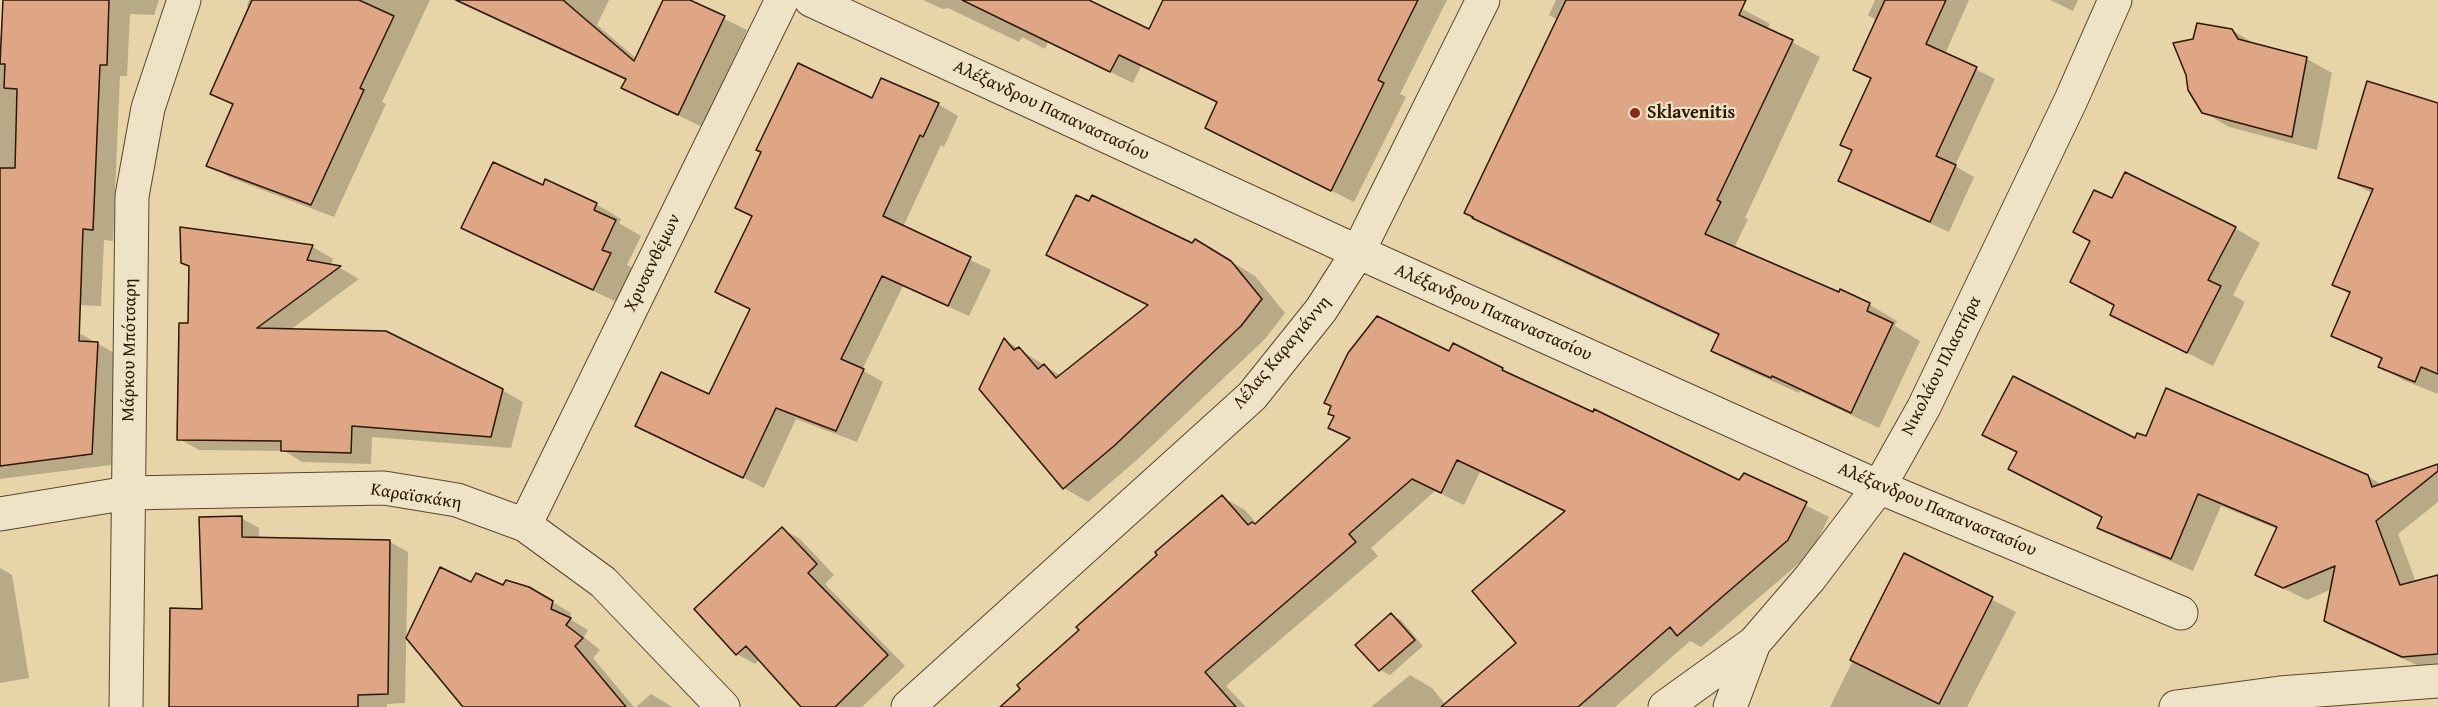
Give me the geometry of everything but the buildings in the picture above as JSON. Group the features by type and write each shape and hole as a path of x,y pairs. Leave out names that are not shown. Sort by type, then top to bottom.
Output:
{"street":[{"name":"Μάρκου Μπότσαρη","path":"126,707 132,196 148,108 184,0"},
{"name":"Χρυσανθέμων","path":"525,525 782,0"},
{"name":"Αλέξανδρου Παπαναστασίου","path":"811,0 1358,252 1879,487 2181,613"},
{"name":"Λέλας Καραγιάννη","path":"908,707 1252,396 1321,310 1358,252 1483,0"},
{"name":"Νικολάου Πλαστήρα","path":"1731,707 1754,643 1810,578 1879,487 1924,407 2072,100 2115,0"},
{"name":"Καραϊσκάκη","path":"0,514 128,493 384,488 457,500 525,525 603,582 723,707"},
{"path":"1665,707 1754,643"},
{"path":"2176,707 2280,693 2438,681"}],"place":[{"name":"Sklavenitis","path":"1635,113"}]}
